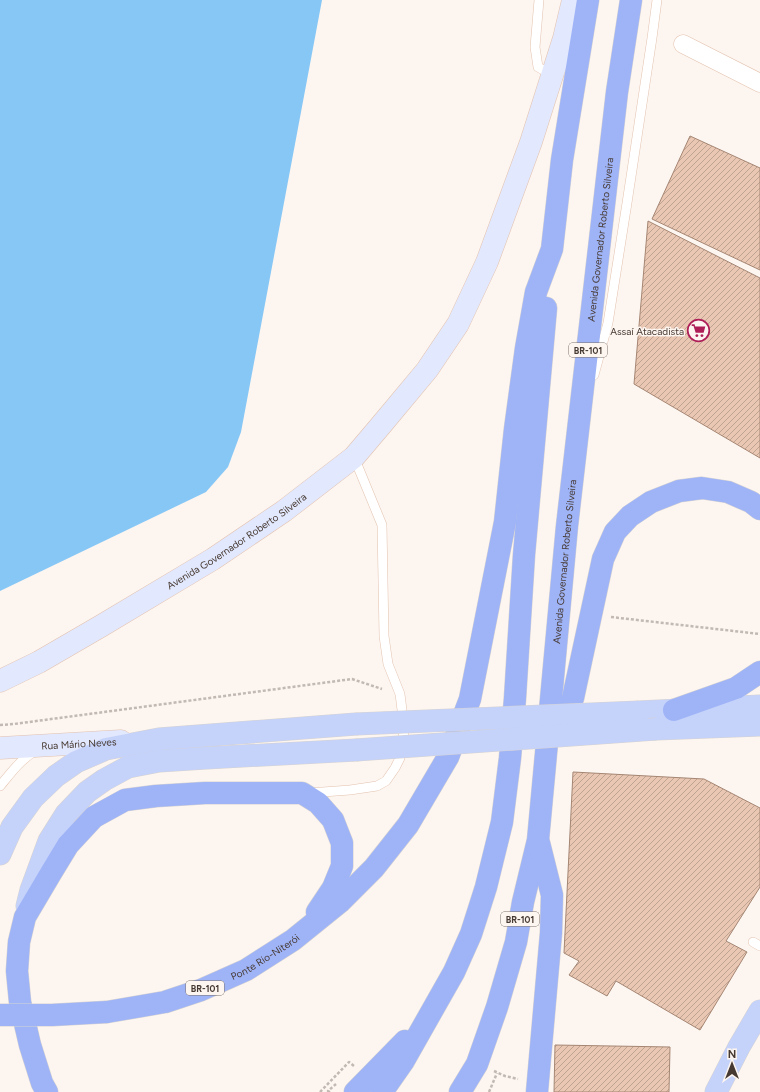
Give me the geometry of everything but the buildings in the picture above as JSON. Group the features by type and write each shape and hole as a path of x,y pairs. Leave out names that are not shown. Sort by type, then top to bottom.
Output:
{"highway":[{"name":"BR-101","path":"552,249 562,160 588,0"},
{"name":"Avenida Governador Roberto Silveira","path":"460,1092 478,1064 497,1007 516,942 523,902 538,840 567,526 617,92 630,10"},
{"name":"Ponte Rio-Niterói","path":"0,1015 52,1015 107,1012 165,1002 201,990 246,970 293,940 340,902 374,868 408,825 448,757 470,699 505,522 515,429 526,348 536,292 552,249"},
{"path":"382,1092 403,1062 428,1020 454,972 471,934 486,887 502,822 510,758 524,555 552,249"},
{"path":"545,771 573,698 603,559 616,532 630,516 651,502 679,491 702,488 728,492 751,502 760,509"},
{"path":"674,710 736,688 760,672"},
{"path":"47,1092 42,1083 30,1045 20,1002 18,971 19,942 25,917 68,846 94,817 125,800 156,796 205,793 302,793 318,802 333,820 342,843 342,866 333,888 320,910 293,940"},
{"path":"537,1092 551,933 552,895 538,840"},
{"path":"355,1092 428,1020"},
{"path":"472,1092 478,1064"}],"main road":[{"path":"0,854 12,827 33,798 56,776 76,762 106,749 159,740 356,724 760,706"},
{"path":"25,917 31,890 49,841 66,814 87,792 104,780 128,767 159,761 356,750 656,729 760,725"},
{"path":"716,1092 739,1047 760,1011"}],"street":[{"name":"Avenida Governador Roberto Silveira","path":"0,681 45,658 213,559 284,511 354,457 427,370 458,324 487,262 531,142 564,38 573,0"},
{"path":"683,44 760,83"},
{"name":"Rua Mário Neves","path":"0,748 159,740"}],"lane":[{"path":"540,0 535,47 538,67 552,75"},
{"path":"578,431 608,323 629,195 657,0"},
{"path":"302,793 377,786 386,781 398,763 403,742 404,726 400,694 388,664 384,636 382,525 354,457"},
{"path":"0,786 30,754 43,746"}],"path":[{"path":"591,615 760,634"},
{"path":"0,725 352,679 400,694"},
{"path":"488,1092 497,1072 505,1076"}],"water":[{"path":"0,0 322,0 241,432 228,467 206,492 0,591"}],"place":[{"name":"Assaí Atacadista","path":"699,331"}]}
